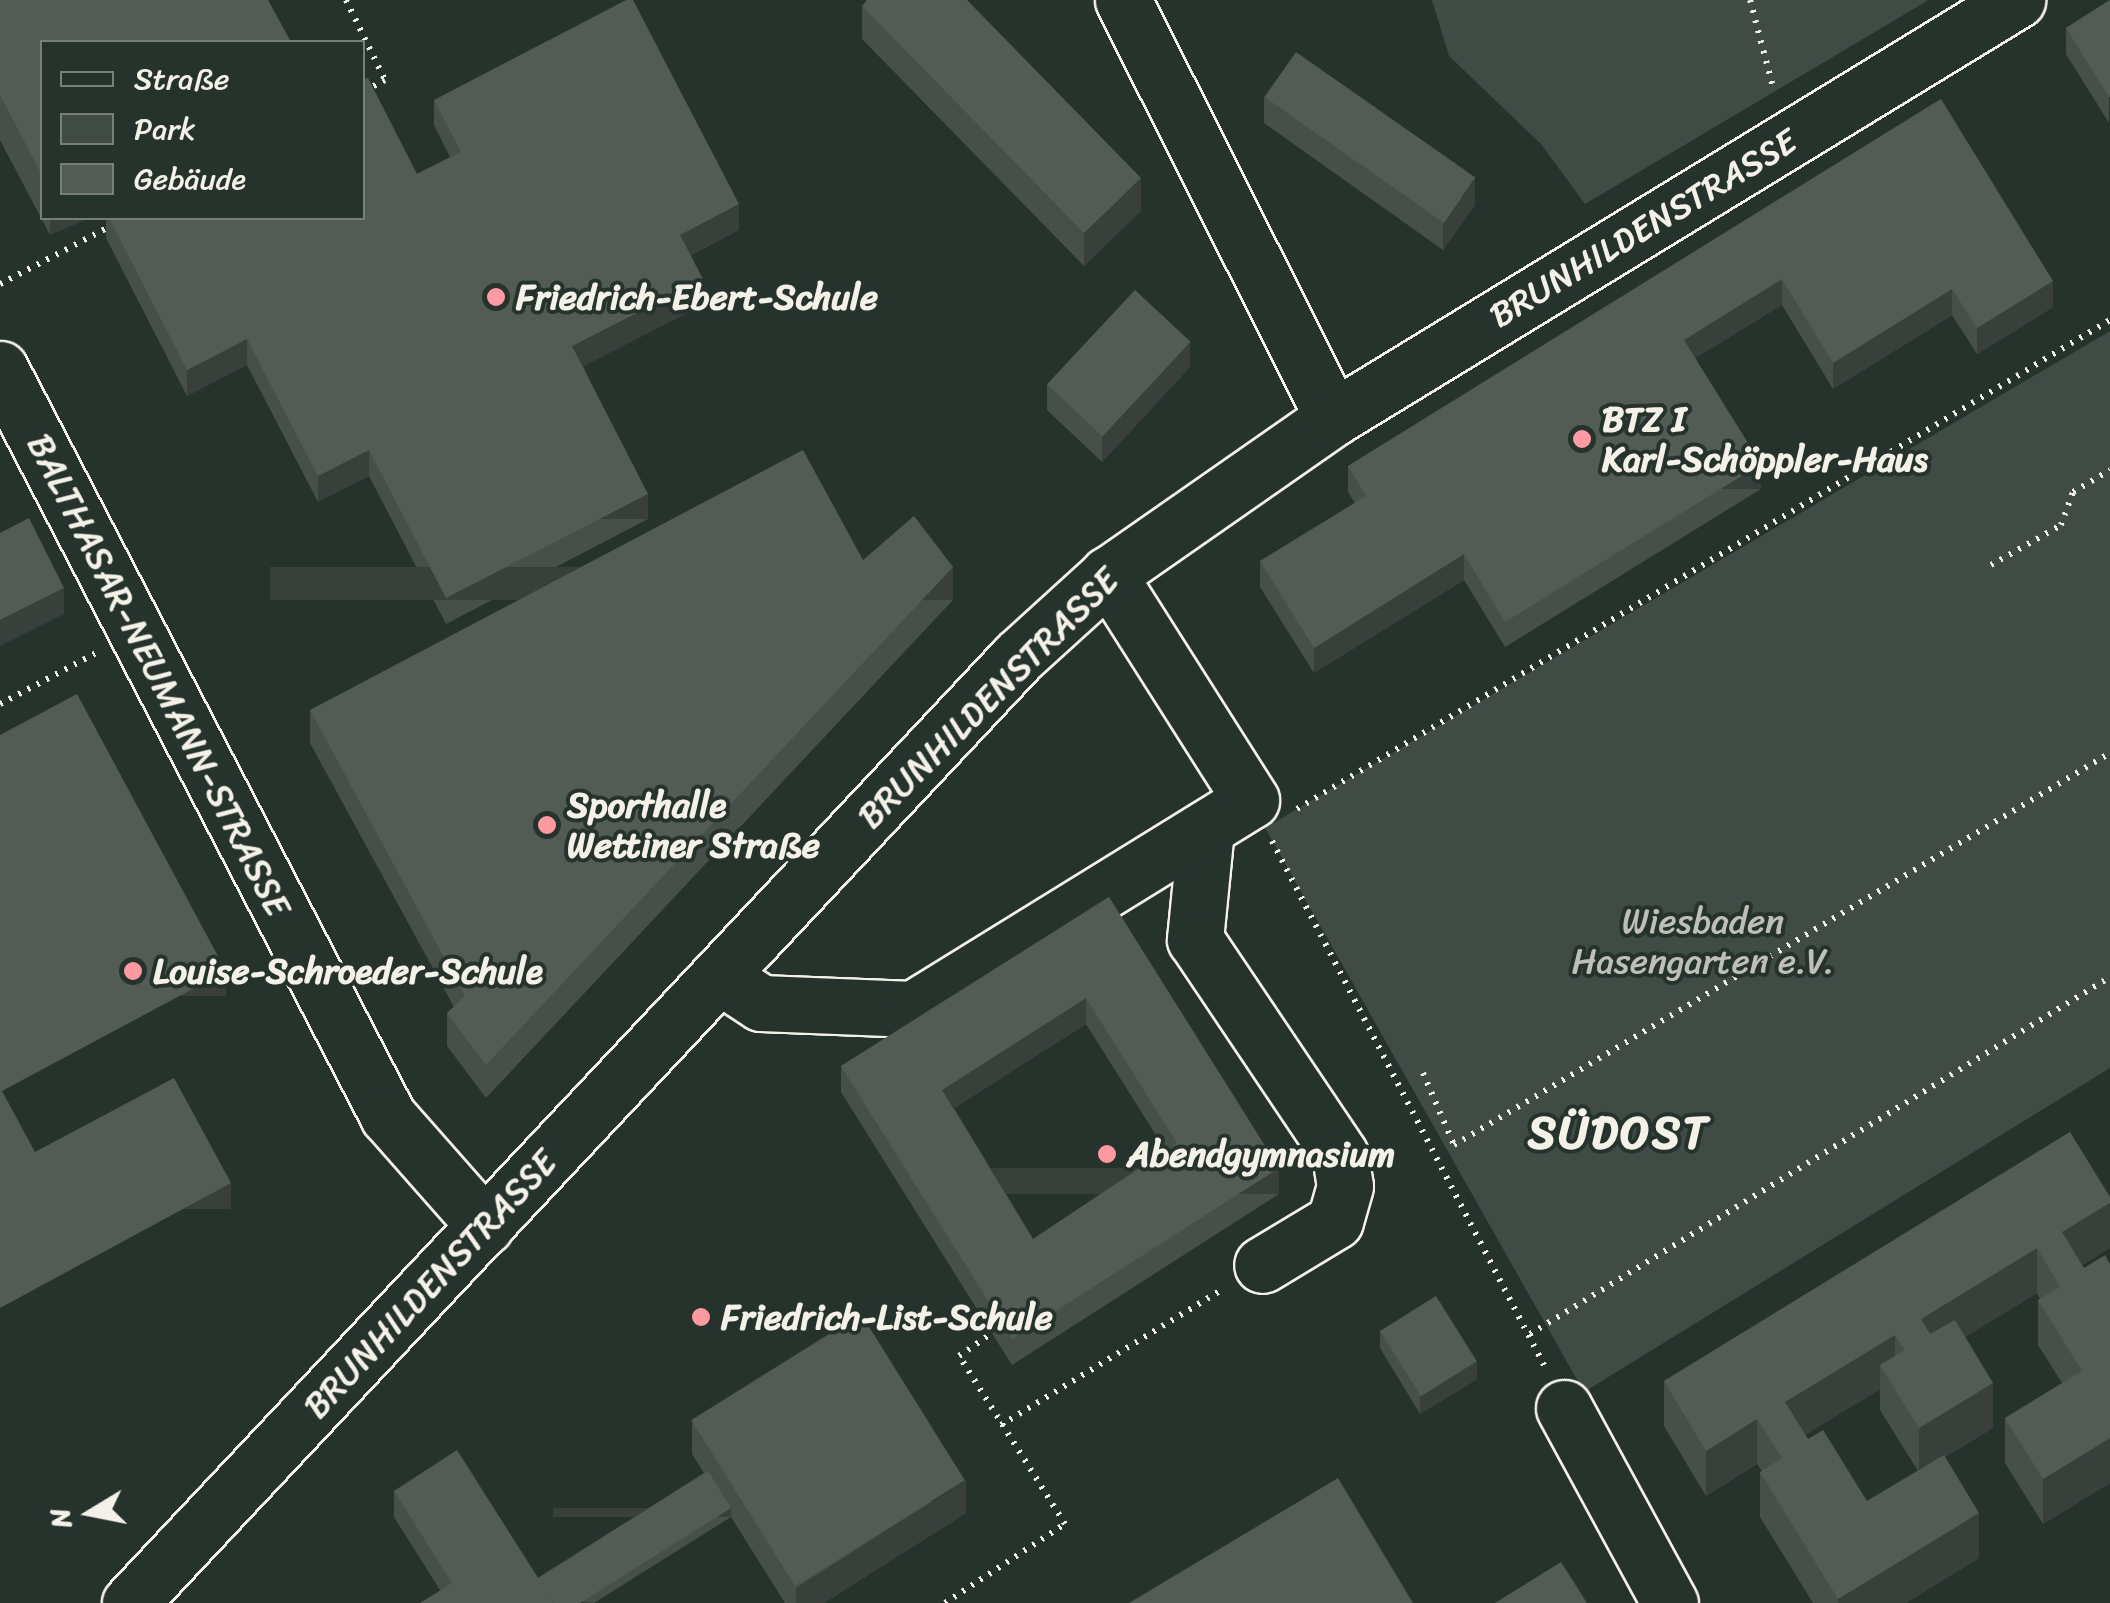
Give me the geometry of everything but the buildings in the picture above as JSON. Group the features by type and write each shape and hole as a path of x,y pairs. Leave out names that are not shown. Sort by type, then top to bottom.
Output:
{"street":[{"path":"1123,0 1333,418"},
{"name":"BRUNHILDENSTRASSE","path":"130,1603 720,976 1108,574 1333,418 2017,0"},
{"name":"BALTHASAR-NEUMANN-STRASSE","path":"0,370 388,1116 485,1226"},
{"path":"1108,574 1241,819 1195,939 1340,1155 1345,1186 1335,1221 1262,1265"},
{"path":"720,976 761,1003 913,1008 1241,819"},
{"path":"1564,1408 1670,1603"}],"path":[{"path":"346,0 386,80 365,90"},
{"path":"1750,0 1790,138"},
{"path":"0,284 122,220"},
{"path":"1564,1408 1530,1334 1241,819 2110,320"},
{"path":"1991,564 2061,524 2073,492 2110,470"},
{"path":"0,704 136,632"},
{"path":"1423,1073 1454,1145 2110,753"},
{"path":"1530,1334 2110,977"},
{"path":"1001,1425 1262,1265"},
{"path":"945,1603 1065,1524 959,1356 992,1333"}],"green space":[{"path":"1432,0 1927,1 1585,204 1541,144 1449,56"},
{"name":"Wiesbaden Hasengarten e.V.","path":"2110,331 2110,1068 1584,1392 1265,828"}],"place":[{"name":"Friedrich-Ebert-Schule","path":"496,297"},
{"name":"BTZ I Karl-Schöppler-Haus","path":"1582,439"},
{"name":"Sporthalle Wettiner Straße","path":"547,825"},
{"name":"Louise-Schroeder-Schule","path":"133,971"},
{"name":"Abendgymnasium","path":"1107,1154"},
{"name":"Friedrich-List-Schule","path":"701,1317"}],"district":[{"name":"SÜDOST","path":"1619,1134"}]}
